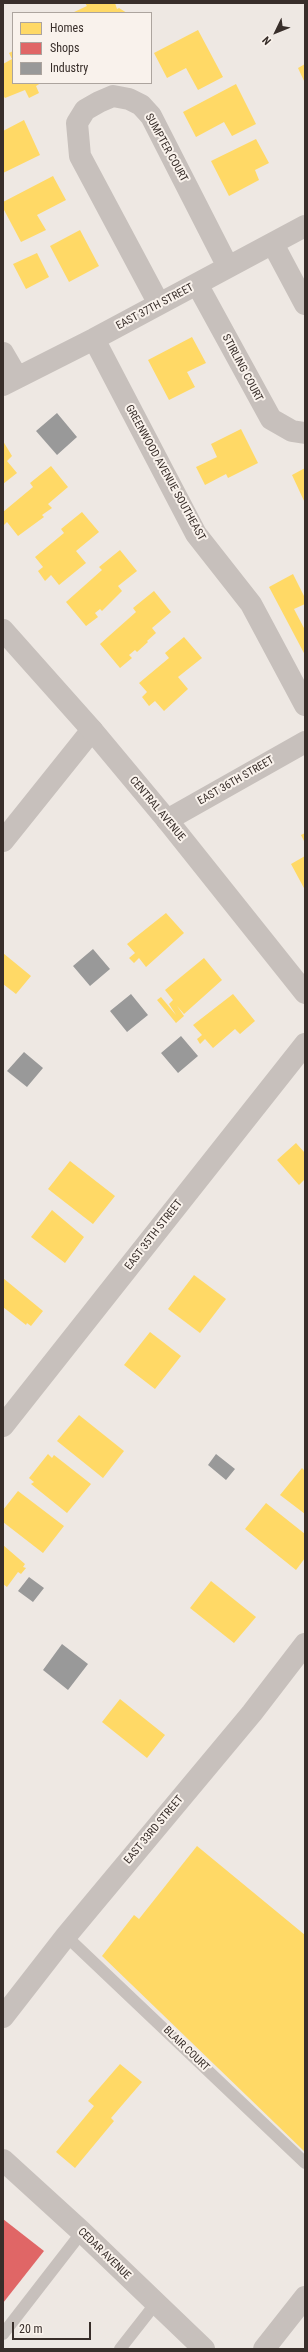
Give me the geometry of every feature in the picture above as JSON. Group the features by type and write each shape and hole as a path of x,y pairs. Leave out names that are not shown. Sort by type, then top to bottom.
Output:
{"street":[{"name":"SUMPTER COURT","path":"159,304 80,156 77,122 85,110 99,102 113,96 129,99 141,105 151,116 228,267"},
{"name":"EAST 37TH STREET","path":"10,381 94,339 305,226"},
{"path":"273,244 305,304"},
{"name":"STIRLING COURT","path":"197,284 271,419 292,431 305,433"},
{"name":"GREENWOOD AVENUE SOUTHEAST","path":"94,339 196,534 250,604 305,705"},
{"path":"3,353 10,381"},
{"name":"CENTRAL AVENUE","path":"3,630 92,730 167,820 305,993"},
{"path":"3,842 92,730"},
{"name":"EAST 36TH STREET","path":"167,820 305,742"},
{"name":"EAST 35TH STREET","path":"3,1426 305,1044"},
{"name":"EAST 33RD STREET","path":"3,2016 66,1936 252,1713 305,1644"},
{"name":"CEDAR AVENUE","path":"3,2160 82,2232 204,2349"},
{"path":"264,2349 305,2296"}],"lane":[{"name":"BLAIR COURT","path":"66,1936 305,2163"},
{"path":"3,2334 82,2232"},
{"path":"120,2349 156,2303"}],"building: Homes":[{"path":"85,3 115,3 117,9 119,8 125,12 74,12 87,6"},
{"path":"198,30 223,77 198,90 186,68 167,78 154,53"},
{"path":"12,52 12,59 9,53"},
{"path":"12,59 12,84 39,84 36,86 39,93 29,98 25,90 5,98 3,95 3,64"},
{"path":"305,64 305,83 298,68"},
{"path":"236,84 256,124 232,136 224,122 196,137 183,112"},
{"path":"24,120 40,155 3,173 3,131"},
{"path":"256,139 269,163 255,170 259,180 229,196 211,161"},
{"path":"53,176 66,200 37,215 46,230 21,242 3,208 3,202"},
{"path":"80,230 99,266 69,282 50,246"},
{"path":"37,253 49,277 26,289 13,264"},
{"path":"192,337 206,363 187,372 195,387 169,400 148,360"},
{"path":"241,429 258,463 228,478 226,474 205,485 196,467 217,457 211,444"},
{"path":"3,441 12,456 7,461 17,473 3,484"},
{"path":"51,466 68,487 48,504 52,508 42,515 44,517 18,536 7,522 3,526 3,512 33,487 30,483"},
{"path":"305,468 305,503 292,475"},
{"path":"82,512 99,532 76,551 86,563 59,585 51,575 45,581 38,571 43,567 35,557 64,533 61,529"},
{"path":"120,550 137,571 118,586 122,591 102,611 100,609 95,613 98,617 86,626 66,602 102,570 99,567"},
{"path":"293,574 305,598 305,604 294,609 305,630 305,655 269,587"},
{"path":"154,591 171,612 152,628 156,633 137,652 135,650 129,655 132,658 120,668 100,644 136,612 133,608"},
{"path":"184,637 202,658 178,677 188,689 164,711 155,701 149,706 142,697 147,692 139,683 169,658 165,653"},
{"path":"305,833 305,843 301,835"},
{"path":"305,856 305,890 291,864"},
{"path":"166,913 184,933 146,967 139,958 134,963 129,958 135,953 127,944"},
{"path":"3,953 31,976 16,994 3,984"},
{"path":"204,958 222,980 184,1014 177,1006 184,1016 176,1023 157,1000 161,997 176,1015 169,1004 173,1000 165,990"},
{"path":"233,994 255,1021 240,1034 235,1029 213,1048 205,1039 200,1044 197,1039 202,1035 193,1025"},
{"path":"296,1143 305,1153 305,1179 299,1185 277,1160"},
{"path":"70,1161 115,1196 93,1224 48,1189"},
{"path":"52,1210 84,1237 65,1263 31,1237"},
{"path":"194,1275 226,1299 200,1333 168,1309"},
{"path":"3,1278 43,1311 31,1326 27,1323 26,1325 3,1307"},
{"path":"150,1332 181,1356 155,1389 124,1365"},
{"path":"79,1415 124,1451 103,1478 57,1441"},
{"path":"48,1454 52,1458 54,1455 91,1484 67,1513 31,1484 34,1482 29,1478"},
{"path":"302,1468 305,1471 305,1514 280,1495"},
{"path":"18,1491 64,1526 43,1553 3,1522 3,1510"},
{"path":"266,1503 305,1534 305,1558 296,1570 245,1529"},
{"path":"3,1545 25,1564 23,1567 26,1568 21,1574 18,1572 7,1587 3,1584"},
{"path":"211,1581 256,1617 234,1643 190,1608"},
{"path":"120,1699 165,1735 147,1758 102,1722"},
{"path":"197,1846 305,1935 305,2152 102,1956 134,1915 139,1919"},
{"path":"120,2064 142,2082 111,2118 114,2121 75,2168 56,2152 94,2106 88,2101"}],"building: Shops":[{"path":"3,2219 44,2251 3,2303"}],"building: Industry":[{"path":"57,413 77,437 57,455 36,431"},
{"path":"93,949 110,969 90,986 73,966"},
{"path":"131,994 148,1015 127,1032 110,1011"},
{"path":"181,1036 198,1056 178,1073 161,1053"},
{"path":"24,1052 43,1068 27,1087 7,1071"},
{"path":"216,1454 235,1469 226,1480 208,1465"},
{"path":"29,1577 44,1588 33,1602 18,1591"},
{"path":"62,1644 88,1664 68,1690 43,1670"}]}
